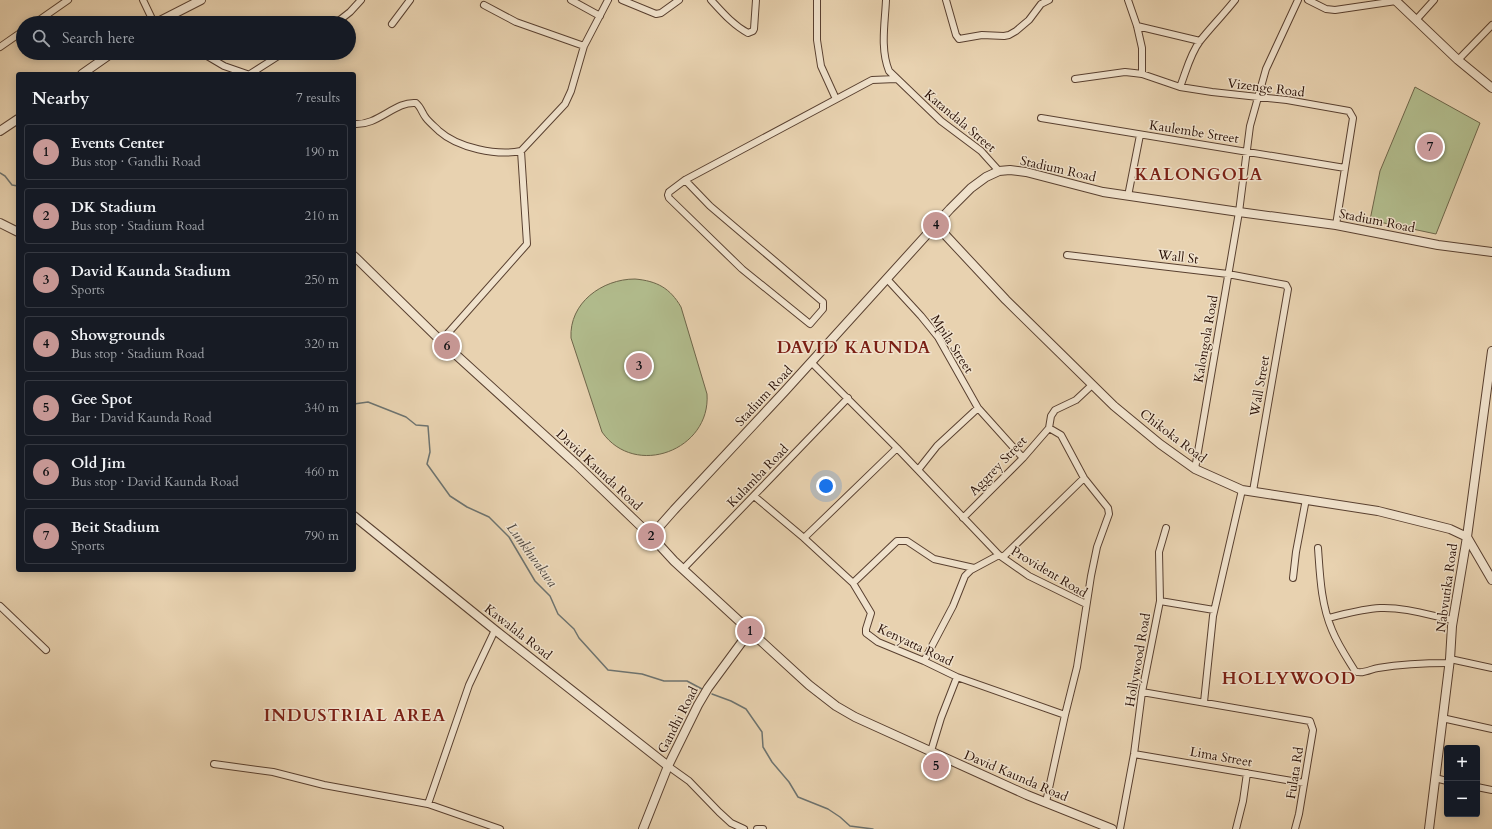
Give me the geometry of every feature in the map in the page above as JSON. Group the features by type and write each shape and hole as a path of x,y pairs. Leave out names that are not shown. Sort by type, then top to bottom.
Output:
{"street":[{"path":"45,16 68,0"},
{"path":"142,0 151,16"},
{"path":"169,16 201,0"},
{"path":"345,16 361,0"},
{"path":"392,24 410,0"},
{"path":"571,0 600,16"},
{"path":"356,124 373,121 400,106 412,102 416,103 426,117 448,139 487,151 514,152 524,149 565,104 571,91 584,46 608,0"},
{"path":"622,0 656,14 661,13 679,0"},
{"path":"711,0 741,29 748,33 754,29 756,0"},
{"path":"817,0 817,40 821,66 836,99"},
{"name":"Katandala Street","path":"886,0 883,32 886,64 889,71 941,121 981,151 999,171"},
{"path":"946,0 956,35 959,39 982,35 1009,35 1029,20 1041,4 1050,0"},
{"path":"1128,0 1137,26 1142,48 1142,74"},
{"path":"1180,87 1192,54 1200,41 1223,16 1235,0"},
{"name":"Kalongola Road","path":"1195,469 1240,212 1250,126 1270,59 1298,0"},
{"path":"1308,0 1326,8 1335,10 1396,1 1458,60 1492,88"},
{"path":"1416,20 1434,0"},
{"path":"484,5 516,22 584,46"},
{"path":"1458,60 1492,25"},
{"path":"1137,26 1200,41"},
{"path":"0,47 16,36"},
{"path":"85,72 102,60"},
{"path":"214,60 224,66 240,72"},
{"path":"253,72 272,60"},
{"name":"Vizenge Road","path":"1075,79 1125,72 1142,74 1180,87 1287,100 1349,111 1352,118 1336,225"},
{"path":"685,180 710,206 823,302 823,309 810,324 742,269 669,198 669,192 685,180 872,80 896,79"},
{"name":"Kaulembe Street","path":"1041,118 1345,168"},
{"path":"0,131 16,120"},
{"path":"1128,196 1140,135"},
{"path":"441,341 526,244 524,149"},
{"name":"Stadium Road","path":"651,536 971,188 986,177 999,171 1010,170 1026,172 1078,186 1128,196 1336,225 1438,245 1492,252"},
{"path":"0,223 16,231"},
{"name":"Chikoka Road","path":"936,225 1006,300 1114,406 1160,444 1195,469 1242,490 1378,511 1450,529 1466,538"},
{"name":"Wall St","path":"1067,255 1228,274 1286,286"},
{"name":"David Kaunda Road","path":"356,258 441,341 576,464 683,569 809,685 836,706 854,717 1027,794 1108,828"},
{"name":"Mpila Street","path":"886,279 921,316 938,337 978,408 1023,458"},
{"name":"Wall Street","path":"1253,491 1288,289 1286,286"},
{"name":"Nabvutika Road","path":"1429,829 1434,778 1450,661 1453,620 1489,389 1492,351"},
{"name":"Provident Road","path":"811,362 898,448 963,518 1001,556 1029,576 1086,604 1077,667 1046,802"},
{"path":"1086,604 1097,547 1109,511 1084,478 1061,435 1049,428 1051,416 1055,410 1076,400 1092,385"},
{"name":"Kulamba Road","path":"683,569 848,398"},
{"path":"918,470 937,446 978,408"},
{"name":"Aggrey Street","path":"963,518 1023,458 1049,428"},
{"path":"804,538 898,448"},
{"path":"924,661 952,606 965,576 974,568 1001,556 1084,478"},
{"path":"1142,692 1204,702 1214,610 1242,490"},
{"name":"Kenyatta Road","path":"754,496 804,538 853,583 871,612 866,629 868,636 878,642 924,661 957,677 1065,715"},
{"path":"1293,578 1296,552 1306,499"},
{"name":"Kawalala Road","path":"356,518 668,766"},
{"path":"1160,601 1159,552 1166,528"},
{"path":"1466,538 1491,575"},
{"path":"853,583 897,541 902,540 934,559 974,568"},
{"path":"1318,548 1322,594 1328,618 1333,631 1356,673 1377,668 1450,661 1492,668"},
{"name":"Hollywood Road","path":"1120,829 1134,754 1142,692 1160,601 1214,610"},
{"path":"0,606 46,650"},
{"path":"1328,618 1357,611 1380,608 1402,609 1453,620"},
{"path":"428,804 469,685 496,630"},
{"name":"Gandhi Road","path":"644,829 668,766 698,705 708,688 750,631"},
{"path":"931,751 957,677"},
{"name":"Fulata Rd","path":"1204,702 1310,720 1313,730 1295,829"},
{"path":"1442,718 1492,728"},
{"name":"Lima Street","path":"1134,754 1304,783"},
{"path":"214,764 273,772 324,785 428,804 500,829"},
{"path":"668,766 689,781 731,823 744,829"},
{"path":"1236,829 1243,801 1247,773"},
{"path":"1434,778 1444,780"},
{"path":"1480,788 1492,790"},
{"path":"757,829 763,829"}],"green space":[{"path":"1415,87 1480,123 1436,234 1370,220 1380,171"},
{"path":"635,279 650,282 662,287 677,300 681,307 707,394 705,414 697,430 684,443 668,452 651,455 633,454 616,446 602,432 571,338 572,325 576,314 590,295 611,283"}],"waterway":[{"name":"Lunkhwakwa","path":"0,173 5,176 12,185 16,186"},
{"name":"Lunkhwakwa","path":"356,404 368,402 406,417 416,425 428,426 430,452 427,464 450,496 467,507 489,517 509,537 535,581 550,596 558,614 574,629 579,638 608,670 642,674 664,681 687,681 702,689"},
{"name":"Lunkhwakwa","path":"712,694 731,701 746,709 762,732 763,747 772,762 789,782 798,797 828,809 850,826 873,829"}],"place":[{"name":"Beit Stadium","path":"1430,147"},
{"name":"Showgrounds","path":"936,225"},
{"name":"Old Jim","path":"447,346"},
{"name":"David Kaunda Stadium","path":"639,366"},
{"name":"DK Stadium","path":"651,536"},
{"name":"Events Center","path":"750,631"},
{"name":"Gee Spot","path":"936,766"}],"district":[{"name":"KALONGOLA","path":"1199,174"},
{"name":"DAVID KAUNDA","path":"854,347"},
{"name":"HOLLYWOOD","path":"1289,678"},
{"name":"INDUSTRIAL AREA","path":"355,715"}]}
